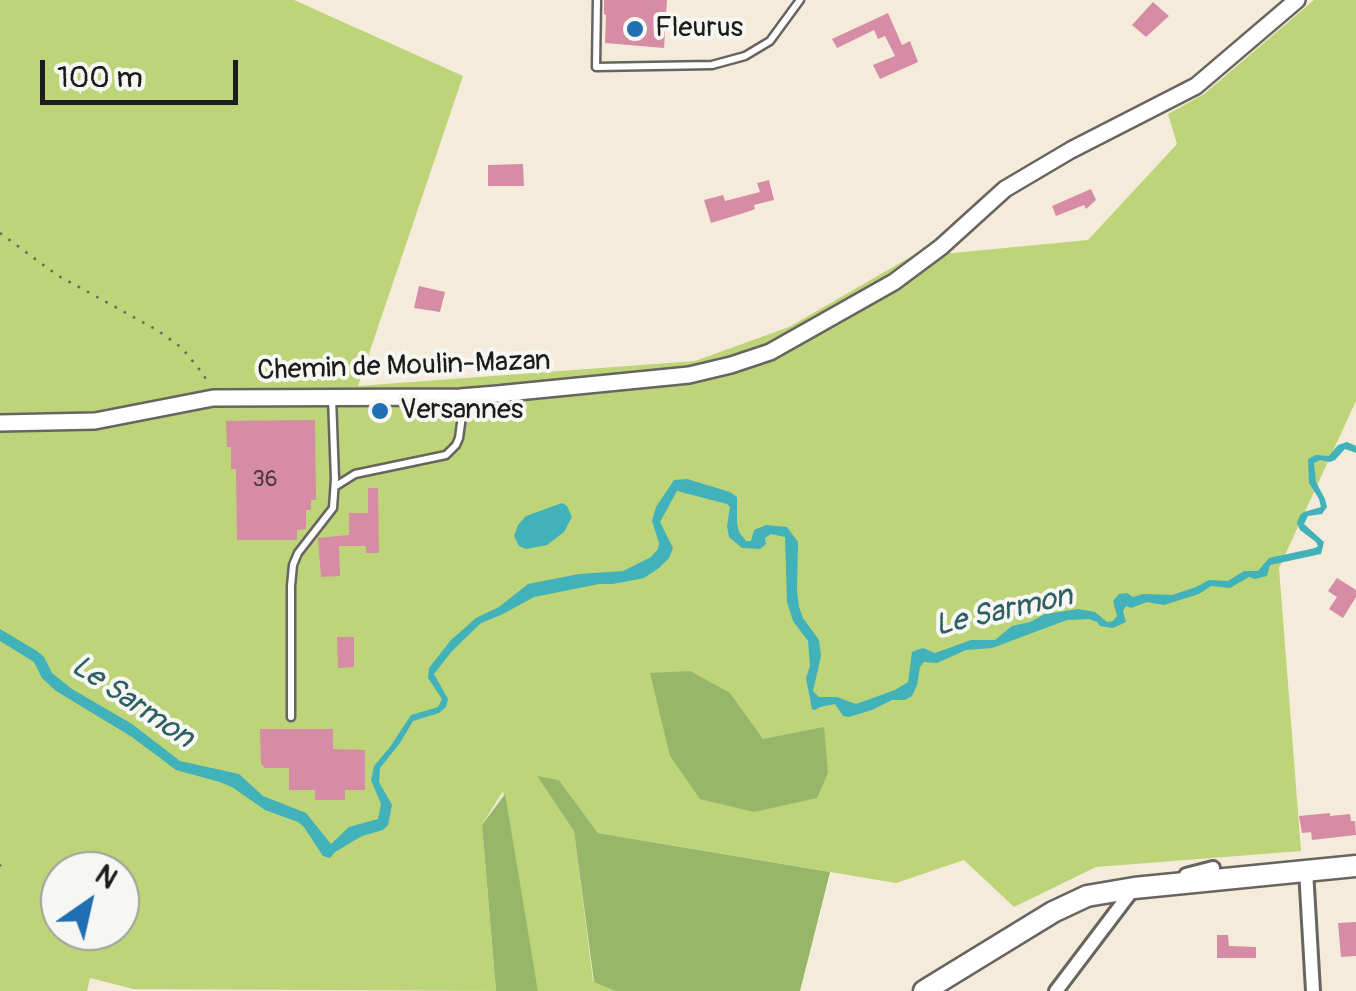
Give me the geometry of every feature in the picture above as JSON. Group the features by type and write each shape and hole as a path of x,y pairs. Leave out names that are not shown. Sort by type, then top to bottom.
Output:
{"main road":[{"path":"976,957 1061,894 1090,884 1260,864 1306,870"},
{"path":"924,991 1053,912 1087,896 1356,866"}],"street":[{"name":"Chemin de Moulin-Mazan","path":"0,423 95,421 213,398 460,397 689,375 731,365 770,352 894,282 942,246 1005,189 1196,86 1297,0"},
{"path":"1056,991 1134,888 1213,868"},
{"path":"1306,870 1313,991"}],"lane":[{"path":"597,0 596,67 712,66 746,56 770,42 800,0"},
{"path":"291,717 290,586 298,553 332,508 332,396"},
{"path":"335,486 355,474 446,454 460,438 460,397"}],"path":[{"path":"0,233 56,275 157,330 182,348 204,375 213,398"}],"green space":[{"path":"0,0 294,0 463,76 358,386 695,361 789,327 919,252 953,253 1088,240 1177,144 1168,114 1204,94 1314,0 1356,0 1356,401 1279,568 1301,851 1096,867 1014,907 964,860 896,883 598,833 559,780 538,777 574,830 593,981 615,991 538,991 503,791 482,825 496,991 133,989 90,978 87,991 0,991"},
{"path":"690,671 730,693 763,739 824,727 828,773 817,798 754,812 700,799 670,756 650,673"},
{"path":"537,776 559,780 598,833 830,872 800,991 615,991 594,982 574,831"},
{"path":"505,794 538,991 496,991 482,825"}],"water":[{"path":"1347,442 1356,446 1356,453 1345,449 1335,460 1314,463 1316,482 1327,507 1322,514 1308,516 1304,524 1324,542 1321,554 1270,565 1267,576 1249,577 1230,588 1211,586 1164,605 1147,602 1126,606 1126,622 1113,628 1089,619 1067,620 992,648 966,650 937,663 924,662 912,696 849,717 843,716 835,704 812,709 806,678 810,666 808,641 793,621 787,602 785,537 771,534 760,549 742,548 729,537 727,504 677,491 660,522 673,548 659,568 644,578 534,597 481,623 452,651 434,674 448,699 446,707 413,721 380,768 379,782 392,805 388,825 362,836 330,858 323,856 298,822 265,810 232,787 176,770 132,737 56,691 42,678 34,662 0,641 0,629 37,651 52,673 72,689 132,724 180,761 239,774 263,796 306,813 331,844 349,827 378,819 381,804 371,780 374,766 411,715 438,707 442,699 428,678 429,668 451,640 476,618 499,607 528,584 623,571 651,557 659,543 652,521 656,507 674,480 687,479 737,497 737,523 746,541 751,541 754,530 766,525 787,527 798,542 799,607 819,640 821,656 813,691 819,697 837,697 856,704 908,682 912,652 917,650 935,653 971,640 995,640 1012,626 1045,614 1078,609 1113,621 1117,616 1113,601 1119,594 1172,595 1209,580 1228,581 1244,571 1258,571 1269,558 1315,548 1316,542 1297,523 1304,512 1321,507 1309,483 1308,459 1329,456 1338,445"},
{"path":"562,503 572,517 564,532 547,545 526,549 519,546 514,536 526,516"}],"building":[{"name":"Fleurus","path":"604,0 667,0 664,48 605,43"},
{"path":"1153,2 1169,16 1146,37 1132,25"},
{"path":"888,13 902,45 910,41 918,62 880,79 873,65 895,56 885,36 878,39 874,30 837,48 832,39"},
{"path":"523,164 524,186 488,186 488,165"},
{"path":"769,180 774,200 711,223 704,200 723,195 725,201 760,192 757,183"},
{"path":"1091,189 1096,200 1086,209 1084,205 1056,216 1052,206"},
{"path":"419,286 445,292 440,312 414,308"},
{"path":"315,420 316,500 311,500 311,510 306,510 306,529 297,530 297,540 237,540 236,469 231,469 226,421"},
{"path":"368,488 378,488 379,553 366,553 366,546 339,546 340,576 321,577 318,538 349,535 349,513 368,513"},
{"path":"1337,578 1356,590 1343,618 1329,609 1337,597 1328,591"},
{"path":"337,637 354,637 354,667 338,668"},
{"path":"260,729 333,729 333,749 365,750 365,790 345,790 345,800 315,800 315,790 289,790 289,768 265,768 261,764"},
{"path":"1350,814 1356,835 1312,840 1311,832 1302,833 1299,816"},
{"path":"1356,922 1356,956 1341,957 1338,923"},
{"path":"1217,935 1228,935 1229,946 1256,947 1256,958 1217,958"}],"place":[{"name":"Fleurus","path":"635,29"},
{"name":"Versannes","path":"380,411"}],"water label":[{"name":"Le Sarmon","path":"1004,612"},
{"name":"Le Sarmon","path":"132,703"}]}
